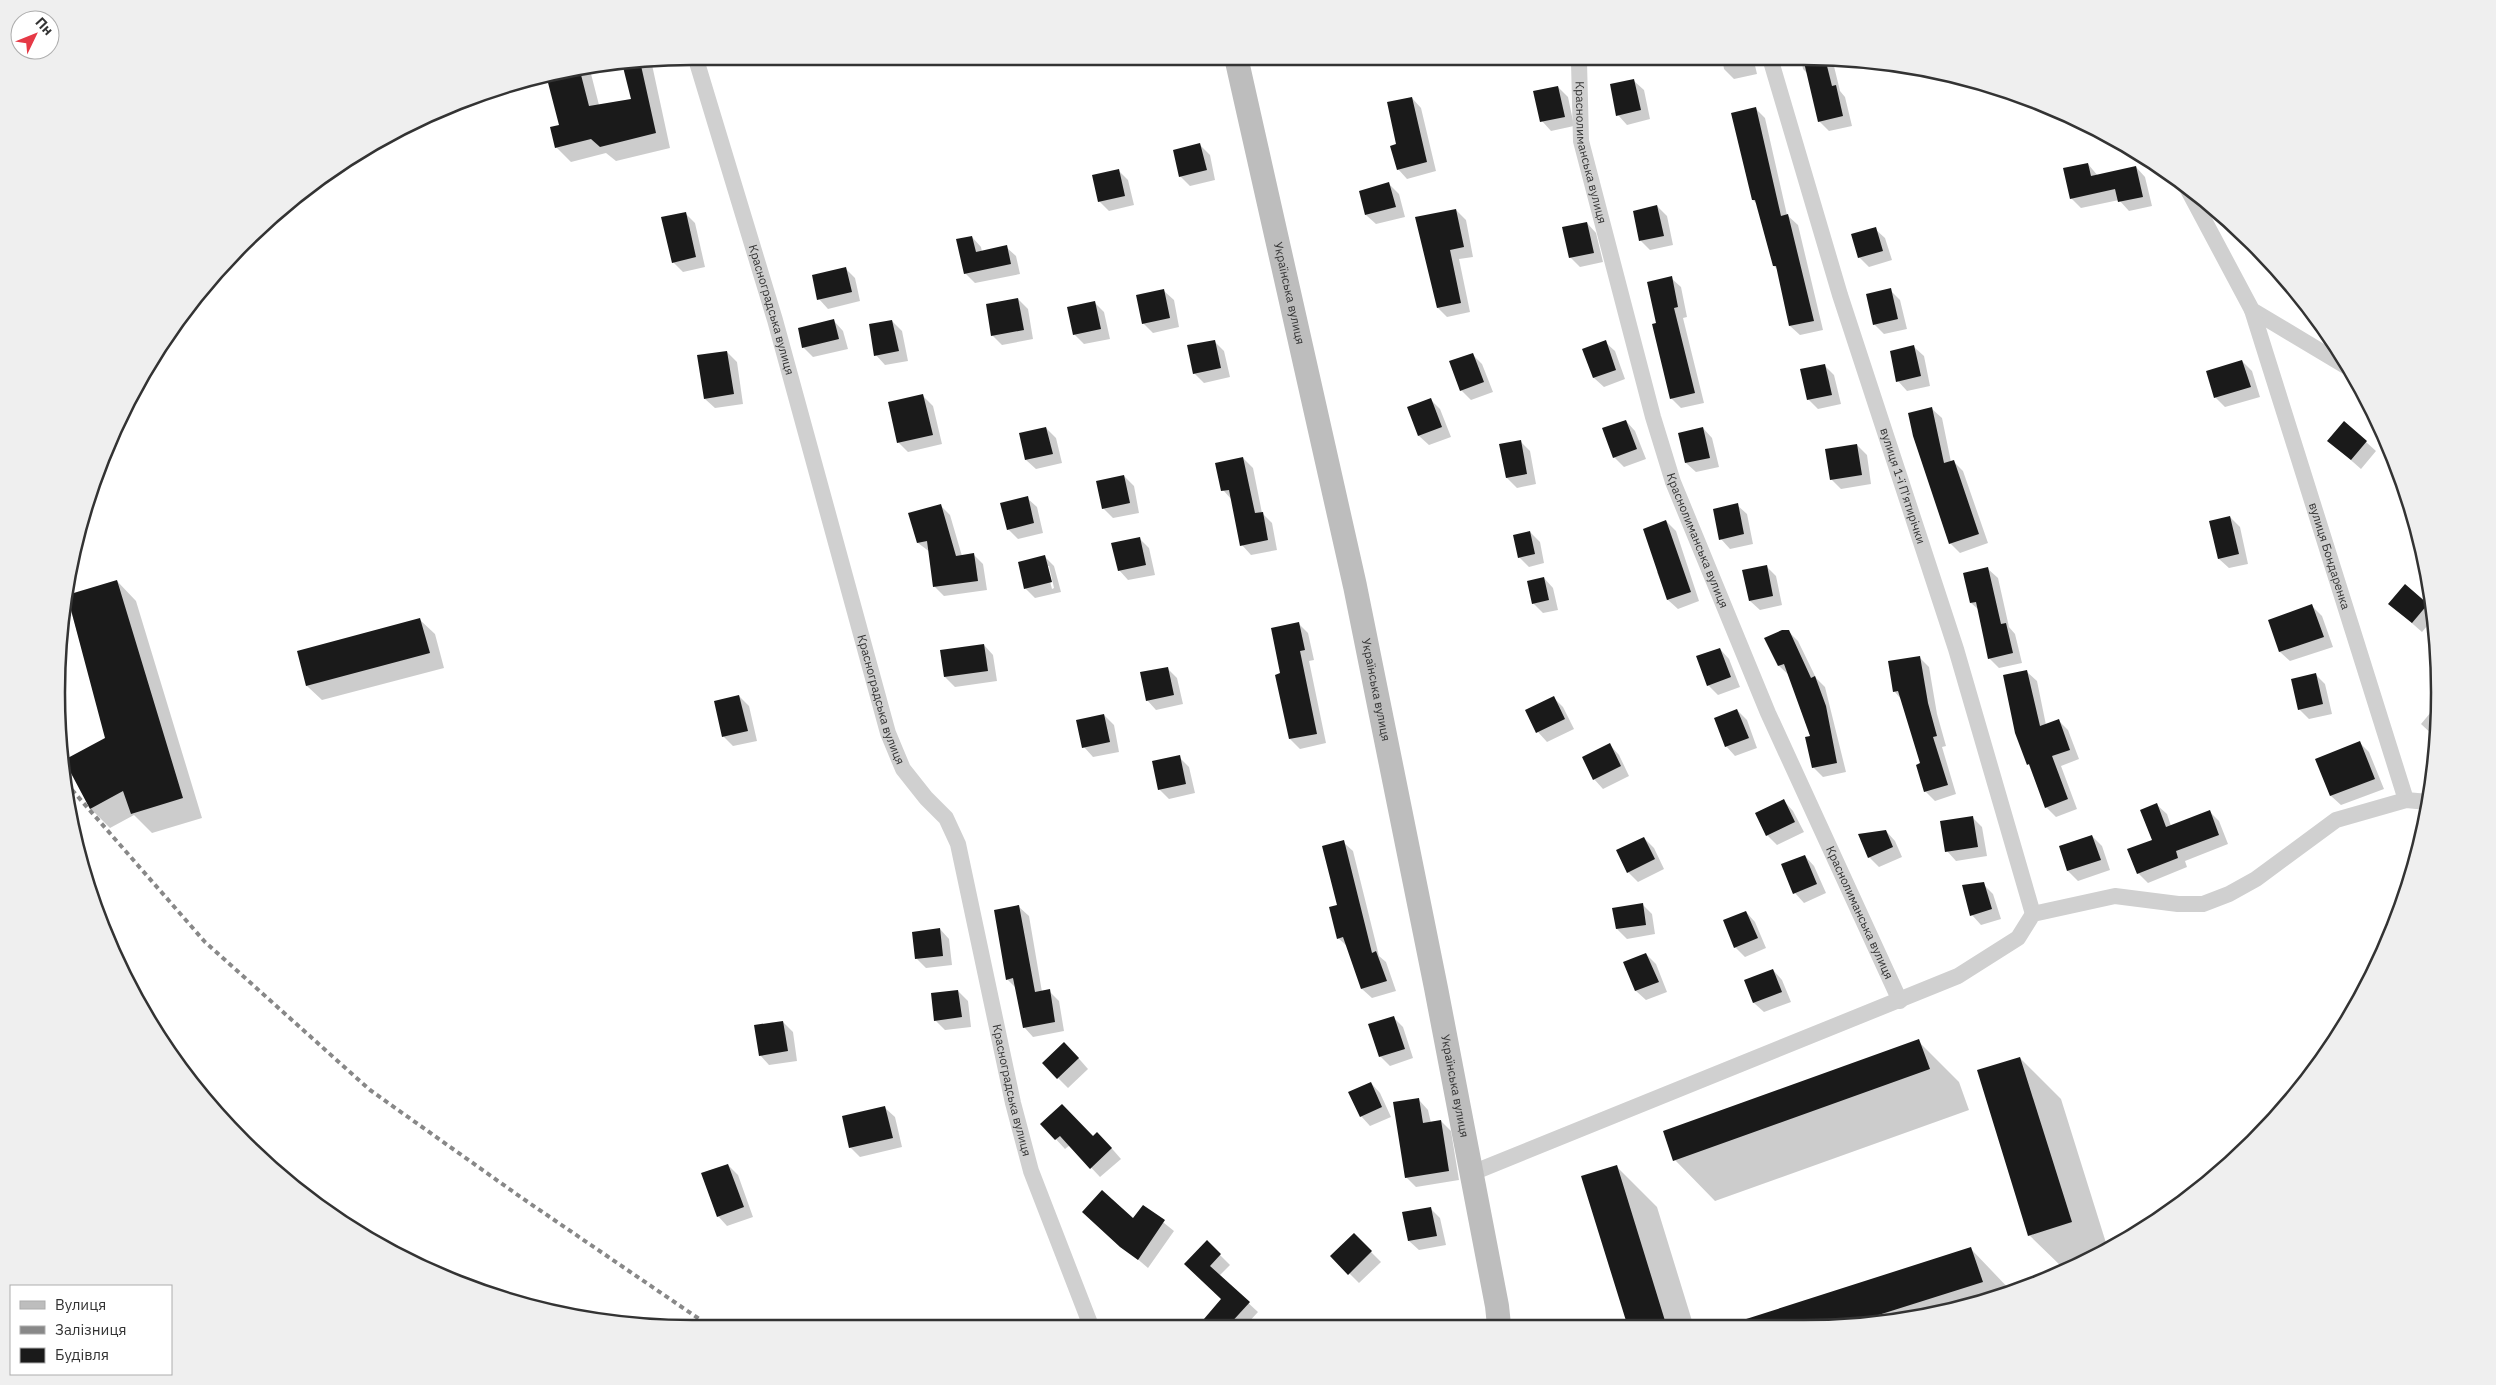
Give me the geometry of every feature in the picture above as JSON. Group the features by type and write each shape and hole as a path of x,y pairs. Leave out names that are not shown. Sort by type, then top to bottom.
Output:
{"street":[{"name":"Красноградська вулиця","path":"698,65 775,320 888,733 903,769 926,798 946,818 958,844 1013,1103 1031,1171 1089,1320"},
{"name":"Українська вулиця","path":"1238,65 1355,586 1472,1173 1497,1306 1498,1320"},
{"name":"Краснолиманська вулиця","path":"1579,65 1581,141 1653,417 1672,482 1768,713 1900,1001"},
{"name":"вулиця 1-ї П'ятирічки","path":"1772,65 1840,295 1956,649 2033,914"},
{"name":"вулиця Бондаренка","path":"2194,202 2252,310 2406,800"},
{"path":"2252,310 2335,360"},
{"path":"1472,1173 1958,976 2018,938 2033,914 2115,896 2178,904 2203,904 2229,894 2256,879 2336,820 2406,800 2421,801"}],"building":[{"path":"1805,65 1827,66 1832,86 1836,85 1843,116 1818,122"},
{"path":"641,67 656,133 600,147 591,139 555,148 550,127 559,125 548,82 581,75 589,106 631,99 623,69"},
{"path":"1634,79 1641,110 1616,116 1610,84"},
{"path":"1558,86 1565,117 1540,122 1533,91"},
{"path":"1412,97 1427,162 1397,170 1390,146 1396,144 1387,102"},
{"path":"1756,107 1781,216 1788,214 1814,321 1789,326 1776,266 1773,266 1755,200 1752,200 1731,113"},
{"path":"1200,143 1207,170 1179,177 1173,150"},
{"path":"2088,163 2091,176 2136,166 2143,197 2118,202 2115,189 2070,199 2063,168"},
{"path":"1119,169 1125,196 1098,202 1092,175"},
{"path":"1389,182 1396,207 1365,215 1359,191"},
{"path":"1657,205 1664,236 1639,241 1633,211"},
{"path":"1456,209 1464,247 1450,250 1461,303 1437,308 1415,217"},
{"path":"686,212 696,257 672,263 661,217"},
{"path":"1587,222 1594,253 1569,258 1562,227"},
{"path":"1876,227 1883,251 1858,258 1851,234"},
{"path":"972,236 976,252 1007,245 1011,264 964,274 956,239"},
{"path":"846,267 852,292 817,300 812,275"},
{"path":"1672,276 1678,307 1674,308 1695,393 1670,399 1652,324 1656,323 1647,282"},
{"path":"1891,288 1898,319 1873,325 1866,294"},
{"path":"1164,289 1170,318 1142,324 1136,295"},
{"path":"1018,298 1024,330 991,336 986,304"},
{"path":"1095,301 1101,329 1073,335 1067,307"},
{"path":"834,319 839,339 802,348 798,328"},
{"path":"892,320 899,351 874,356 869,324"},
{"path":"1215,340 1221,368 1193,374 1187,345"},
{"path":"1606,340 1616,370 1593,378 1582,349"},
{"path":"1914,345 1921,376 1896,382 1890,351"},
{"path":"727,351 734,394 704,399 697,355"},
{"path":"1473,353 1484,382 1460,391 1449,361"},
{"path":"2242,360 2251,387 2214,398 2206,371"},
{"path":"1825,364 1832,395 1807,400 1800,369"},
{"path":"923,394 933,435 897,443 888,402"},
{"path":"1431,398 1442,427 1418,436 1407,407"},
{"path":"1932,407 1944,463 1954,460 1979,534 1949,544 1913,436 1908,413"},
{"path":"1626,420 1637,449 1613,458 1602,428"},
{"path":"2344,421 2367,441 2351,460 2327,441"},
{"path":"1046,427 1053,454 1025,460 1019,433"},
{"path":"1703,427 1710,458 1685,463 1678,433"},
{"path":"1521,440 1527,474 1506,478 1499,444"},
{"path":"1857,444 1862,475 1830,480 1825,449"},
{"path":"1243,457 1255,513 1263,512 1268,540 1240,546 1229,490 1221,491 1215,463"},
{"path":"1124,475 1130,503 1102,509 1096,481"},
{"path":"1028,496 1034,523 1007,530 1000,503"},
{"path":"1738,503 1744,534 1719,540 1713,509"},
{"path":"941,504 956,556 974,553 978,581 933,587 927,541 917,543 908,513"},
{"path":"2230,516 2239,554 2218,559 2209,521"},
{"path":"1666,520 1691,592 1667,600 1643,529"},
{"path":"1530,531 1535,554 1518,558 1513,535"},
{"path":"1140,537 1146,565 1118,571 1111,543"},
{"path":"1045,555 1052,582 1024,589 1018,562"},
{"path":"1767,565 1773,596 1749,601 1742,570"},
{"path":"1988,567 2001,624 2006,623 2013,653 1988,659 1976,602 1970,603 1963,573"},
{"path":"1544,577 1549,600 1532,604 1527,581"},
{"path":"117,580 183,798 131,814 123,791 90,809 70,771 68,758 105,738 70,608 73,593"},
{"path":"2405,584 2424,601 2425,607 2412,623 2388,604"},
{"path":"2312,604 2324,637 2279,652 2268,620"},
{"path":"420,618 430,653 306,686 297,651"},
{"path":"1299,622 1305,650 1300,651 1317,734 1289,739 1275,675 1280,673 1271,628"},
{"path":"1782,630 1789,630 1811,678 1815,676 1826,706 1837,763 1812,768 1805,737 1810,736 1784,664 1778,666 1764,638"},
{"path":"984,644 988,671 944,677 940,650"},
{"path":"1720,648 1731,677 1707,686 1696,656"},
{"path":"1920,656 1928,703 1937,736 1933,737 1948,785 1924,792 1916,765 1920,763 1898,691 1893,692 1888,661"},
{"path":"1168,667 1174,695 1146,701 1140,672"},
{"path":"2027,670 2040,726 2059,719 2070,750 2052,756 2068,799 2045,808 2015,733 2003,675"},
{"path":"2316,673 2323,704 2298,710 2291,679"},
{"path":"739,695 748,731 722,737 714,701"},
{"path":"1554,696 1565,719 1536,733 1525,710"},
{"path":"1737,709 1749,738 1725,747 1714,718"},
{"path":"1104,714 1110,742 1082,748 1076,720"},
{"path":"2360,741 2375,779 2330,796 2315,759"},
{"path":"1610,743 1621,766 1593,780 1582,757"},
{"path":"1180,755 1186,784 1158,790 1152,761"},
{"path":"1784,799 1795,822 1766,836 1755,813"},
{"path":"2157,803 2166,827 2210,810 2219,835 2176,851 2178,858 2137,874 2127,849 2152,840 2140,810"},
{"path":"1973,816 1978,847 1945,852 1940,821"},
{"path":"1886,830 1893,847 1868,858 1858,834"},
{"path":"2092,835 2101,860 2067,871 2059,846"},
{"path":"1644,837 1655,859 1627,873 1616,850"},
{"path":"1344,840 1372,953 1376,951 1387,981 1361,989 1343,937 1337,939 1329,907 1337,905 1322,846"},
{"path":"1805,855 1817,884 1793,894 1781,864"},
{"path":"1984,882 1992,909 1970,916 1962,885"},
{"path":"1643,903 1646,925 1616,929 1612,908"},
{"path":"1019,905 1035,992 1050,989 1055,1022 1023,1028 1013,978 1006,980 994,910"},
{"path":"1746,911 1758,938 1734,948 1723,920"},
{"path":"940,928 943,956 915,959 912,932"},
{"path":"1646,953 1659,982 1635,991 1623,962"},
{"path":"1773,969 1782,992 1753,1003 1744,980"},
{"path":"958,990 962,1017 934,1021 931,993"},
{"path":"1394,1016 1405,1049 1379,1057 1368,1024"},
{"path":"783,1021 788,1051 759,1056 754,1025"},
{"path":"1919,1039 1930,1069 1673,1161 1663,1131"},
{"path":"1064,1042 1079,1058 1057,1079 1042,1063"},
{"path":"2020,1057 2072,1222 2028,1236 1977,1070"},
{"path":"1371,1082 1382,1107 1360,1117 1348,1092"},
{"path":"1419,1098 1423,1123 1441,1120 1449,1171 1405,1178 1393,1102"},
{"path":"1062,1104 1093,1136 1097,1132 1112,1148 1090,1169 1060,1136 1055,1140 1040,1124"},
{"path":"885,1106 893,1138 849,1148 842,1116"},
{"path":"728,1164 744,1207 717,1217 701,1173"},
{"path":"1617,1165 1665,1320 1626,1320 1581,1176"},
{"path":"1102,1190 1133,1218 1143,1205 1165,1220 1138,1260 1120,1247 1082,1212"},
{"path":"1431,1207 1437,1236 1408,1241 1402,1212"},
{"path":"1354,1233 1372,1251 1348,1275 1330,1256"},
{"path":"1207,1240 1221,1254 1210,1266 1250,1302 1234,1320 1203,1320 1221,1299 1184,1264"},
{"path":"1971,1247 1983,1282 1875,1316 1845,1319 1743,1320"}],"railway":[{"path":"73,791 205,942 370,1090 522,1198 701,1320"}]}
